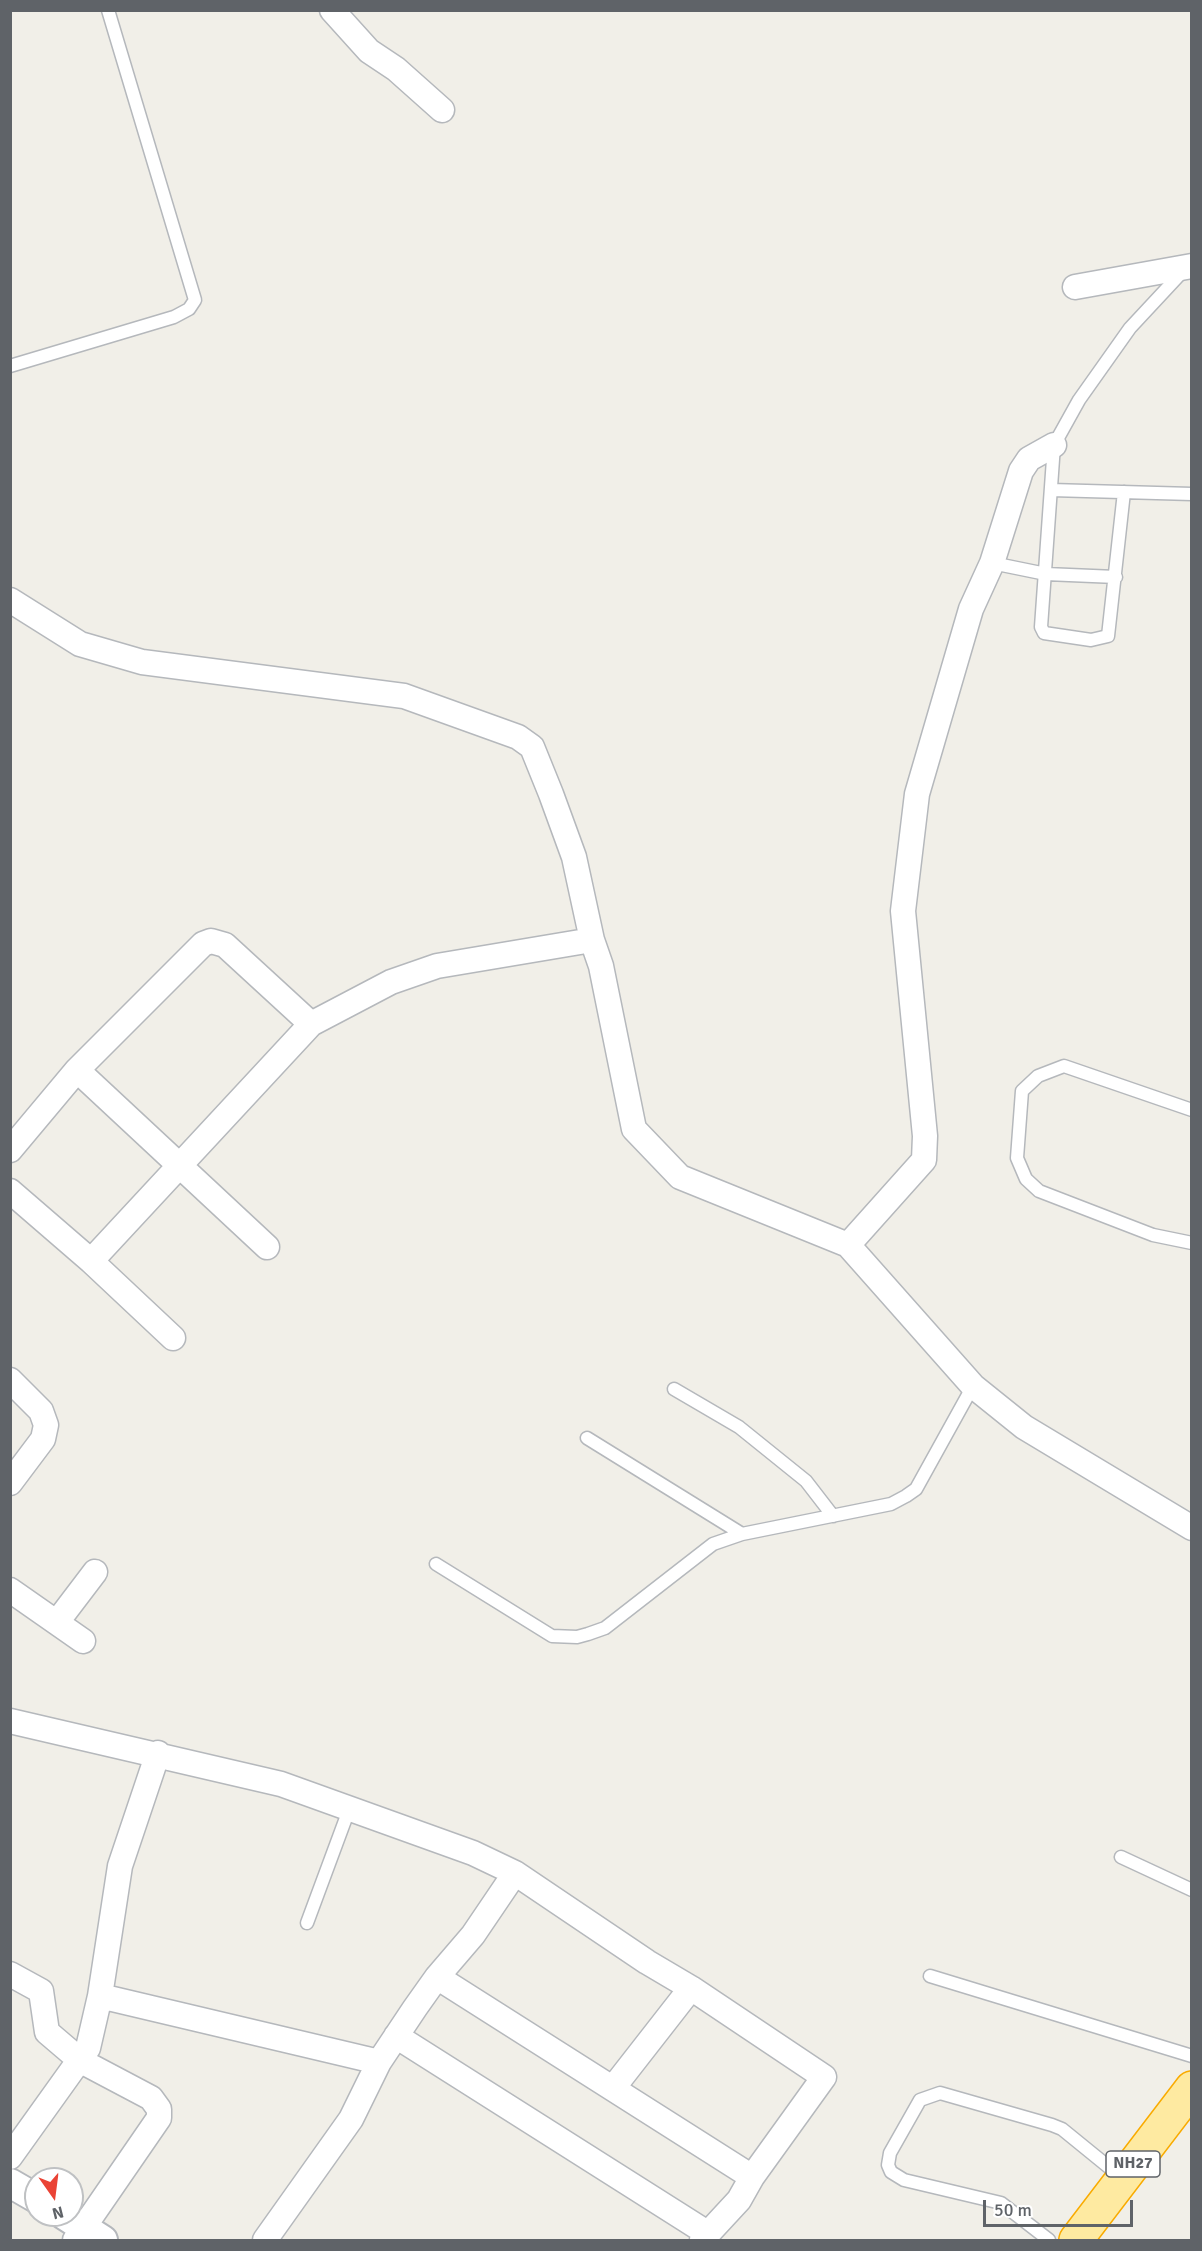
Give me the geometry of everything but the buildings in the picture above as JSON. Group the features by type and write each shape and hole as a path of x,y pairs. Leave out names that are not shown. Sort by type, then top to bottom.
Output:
{"highway":[{"name":"NH27","path":"1076,2241 1191,2088"}],"street":[{"path":"332,10 369,51 396,69 442,110"},
{"path":"1075,286 1189,267"},
{"path":"848,1245 924,1160 925,1136 903,911 917,794 971,609 992,563 1021,471 1029,459 1054,445"},
{"path":"10,600 80,644 142,662 404,696 518,737 532,747 574,857 592,940 601,966 634,1128 680,1177 848,1245 974,1386 1024,1427 1191,1528"},
{"path":"10,1150 77,1070 196,948 211,940 225,945 311,1024"},
{"path":"91,1261 311,1024 391,982 437,966 592,940"},
{"path":"77,1070 267,1247"},
{"path":"10,1191 91,1261 173,1338"},
{"path":"10,1380 41,1411 46,1425 44,1439 10,1483"},
{"path":"57,1622 95,1572"},
{"path":"10,1590 83,1641"},
{"path":"10,1721 158,1753 281,1784 473,1853 515,1873 646,1962 691,1988 824,2077 752,2176 739,2200 705,2237 396,2036"},
{"path":"10,2157 81,2061 88,2048 100,1996 120,1866 158,1753"},
{"path":"266,2241 351,2119 379,2062 396,2036 436,1977 473,1935 515,1873"},
{"path":"10,1974 41,1991 44,1998 44,2027 81,2061 151,2098 159,2109 159,2118 82,2231"},
{"path":"436,1977 752,2176"},
{"path":"613,2088 691,1988"},
{"path":"100,1996 379,2062"},
{"path":"10,2183 24,2191"}],"lane":[{"path":"10,366 174,317 189,309 195,300 108,10"},
{"path":"1124,492 1108,636 1091,640 1044,633 1041,627 1054,445 1079,400 1130,328 1189,267"},
{"path":"1051,490 1191,494"},
{"path":"992,563 1046,574 1116,577"},
{"path":"1191,1110 1064,1066 1038,1076 1022,1091 1017,1158 1026,1179 1039,1191 1153,1234 1191,1243"},
{"path":"436,1564 552,1636 577,1637 605,1628 713,1544 742,1534 891,1504 916,1489 974,1386"},
{"path":"674,1389 739,1427 806,1481 833,1515"},
{"path":"587,1438 742,1534"},
{"path":"307,1923 350,1807"},
{"path":"1121,1857 1191,1890"},
{"path":"930,1976 1191,2056"},
{"path":"1049,2241 1001,2204 904,2180 891,2172 888,2165 890,2153 920,2100 940,2093 1052,2125 1062,2130 1122,2178"}]}
